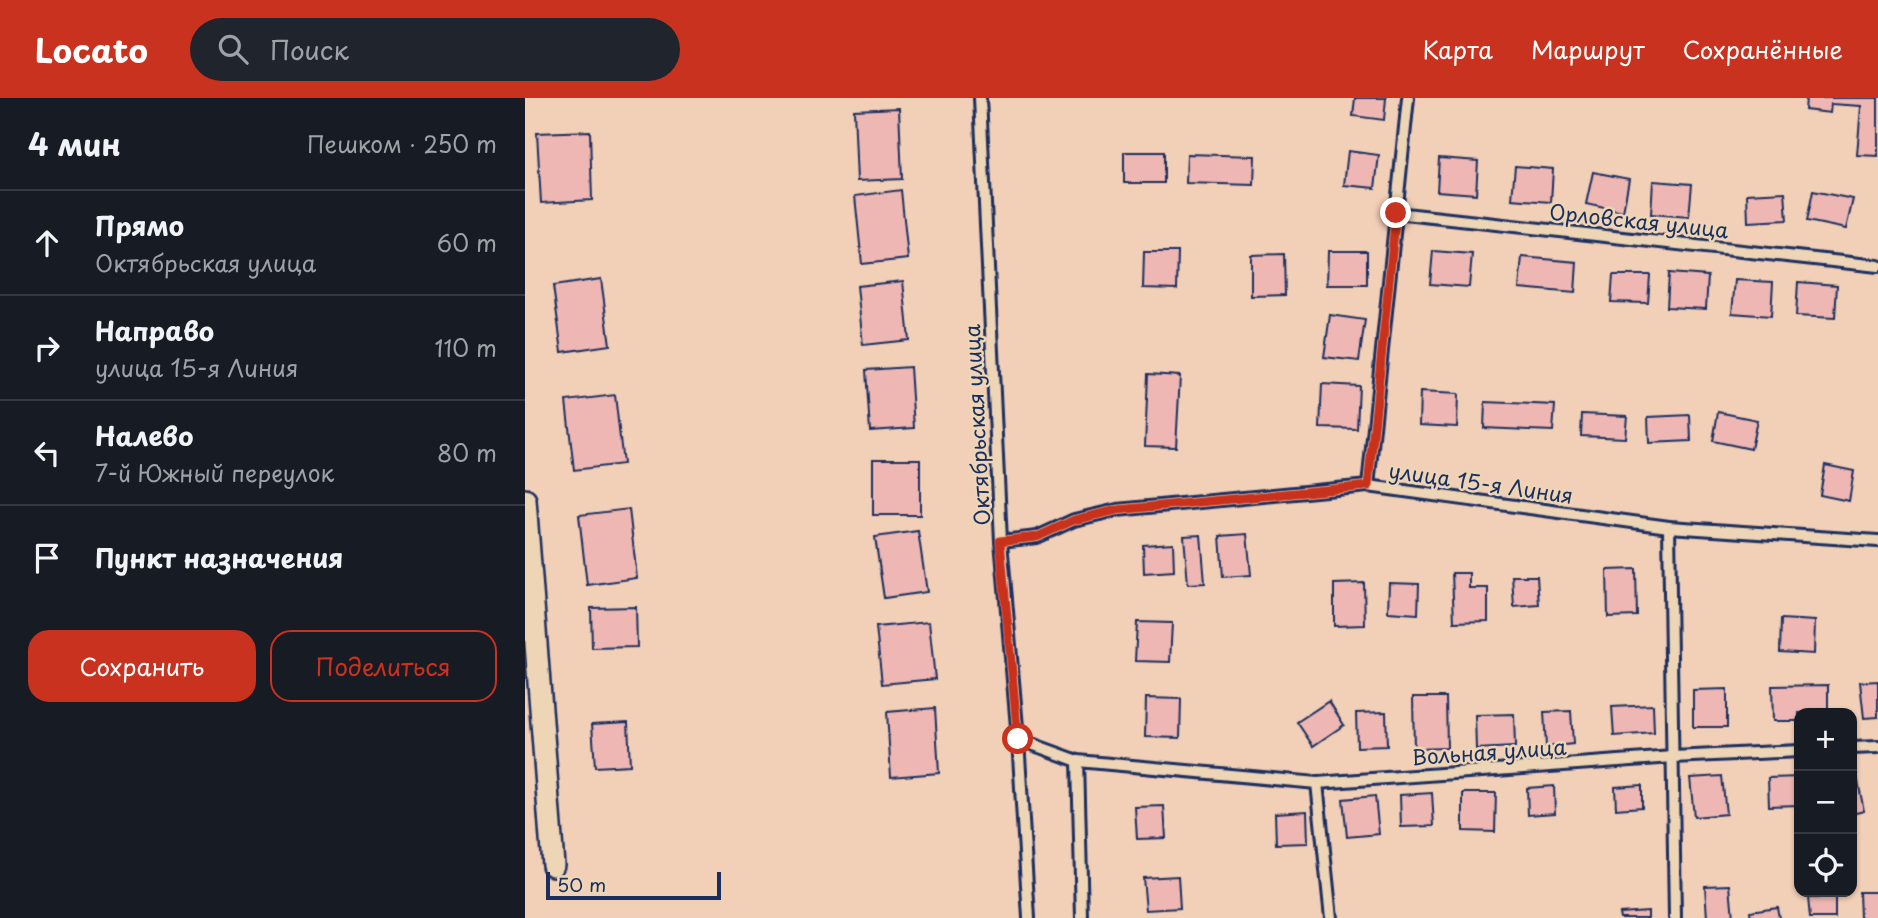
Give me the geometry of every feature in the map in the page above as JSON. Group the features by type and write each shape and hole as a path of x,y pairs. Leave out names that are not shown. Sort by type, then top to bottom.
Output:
{"street":[{"path":"525,500 553,865"}],"lane":[{"name":"Октябрьская улица","path":"980,98 1000,541 1018,739 1029,918"},
{"path":"1368,486 1408,98"},
{"name":"Орловская улица","path":"1396,213 1878,266"},
{"name":"улица 15-я Линия","path":"1000,541 1037,537 1074,520 1117,510 1368,486 1669,527 1878,541"},
{"path":"1669,527 1675,918"},
{"name":"Вольная улица","path":"1018,739 1078,761 1317,783 1673,757 1794,751"},
{"path":"1857,748 1878,747"},
{"path":"1078,761 1082,918"},
{"path":"1317,783 1331,918"}],"building":[{"path":"1355,98 1386,98 1384,120 1353,116"},
{"path":"1806,98 1878,98 1878,156 1857,155 1861,106 1831,104 1830,113 1805,110"},
{"path":"899,108 902,179 857,181 854,110"},
{"path":"590,131 592,200 541,203 537,133"},
{"path":"1348,151 1379,155 1375,188 1344,185"},
{"path":"1124,152 1164,152 1164,183 1124,183"},
{"path":"1187,154 1255,156 1254,185 1186,183"},
{"path":"1439,158 1478,161 1476,194 1437,191"},
{"path":"1515,166 1553,169 1551,202 1512,199"},
{"path":"1593,172 1629,179 1623,212 1586,204"},
{"path":"1653,181 1692,184 1689,217 1651,214"},
{"path":"901,190 908,259 862,264 855,196"},
{"path":"1813,191 1853,199 1846,229 1807,221"},
{"path":"1785,192 1787,220 1748,222 1747,194"},
{"path":"1328,251 1367,251 1367,285 1327,285"},
{"path":"1433,251 1472,254 1469,287 1430,284"},
{"path":"1144,252 1178,252 1177,289 1143,288"},
{"path":"1284,254 1285,295 1251,296 1251,255"},
{"path":"1522,257 1577,262 1575,293 1519,288"},
{"path":"1669,273 1708,276 1706,309 1667,307"},
{"path":"1613,275 1650,275 1648,303 1611,302"},
{"path":"601,279 610,345 562,352 553,286"},
{"path":"1735,280 1773,282 1771,316 1732,313"},
{"path":"903,281 909,340 863,345 857,286"},
{"path":"1798,282 1837,285 1835,318 1796,316"},
{"path":"1330,315 1365,320 1359,361 1324,357"},
{"path":"910,367 914,428 870,431 866,370"},
{"path":"1148,374 1180,376 1176,447 1145,446"},
{"path":"1322,384 1359,386 1357,429 1320,428"},
{"path":"1420,392 1458,394 1457,427 1419,425"},
{"path":"615,395 623,464 574,470 566,401"},
{"path":"1485,402 1555,405 1553,431 1484,428"},
{"path":"1718,412 1757,420 1751,449 1713,441"},
{"path":"1582,414 1627,416 1625,438 1581,436"},
{"path":"1690,415 1691,441 1649,443 1648,417"},
{"path":"873,459 920,459 920,515 873,515"},
{"path":"1825,465 1854,471 1849,501 1820,495"},
{"path":"629,509 637,578 587,585 579,515"},
{"path":"918,531 927,592 884,598 875,537"},
{"path":"1247,534 1251,575 1223,577 1220,536"},
{"path":"1201,535 1205,583 1188,584 1184,536"},
{"path":"1173,543 1174,571 1144,573 1143,545"},
{"path":"1636,569 1637,616 1608,617 1607,570"},
{"path":"1452,573 1469,573 1469,588 1488,588 1488,621 1454,622"},
{"path":"1512,576 1537,576 1539,605 1514,607"},
{"path":"1364,583 1365,625 1334,626 1334,584"},
{"path":"1389,583 1419,584 1418,614 1388,612"},
{"path":"636,607 637,647 592,648 591,608"},
{"path":"1781,619 1815,621 1814,654 1780,652"},
{"path":"929,622 935,679 882,684 876,627"},
{"path":"1137,622 1172,623 1170,662 1135,661"},
{"path":"1878,681 1878,717 1864,718 1860,682"},
{"path":"1828,685 1828,708 1794,708 1794,721 1773,721 1772,686"},
{"path":"1727,689 1727,727 1693,727 1693,690"},
{"path":"1413,697 1446,697 1447,748 1414,749"},
{"path":"1146,698 1181,699 1180,738 1145,737"},
{"path":"1329,701 1344,725 1313,746 1297,722"},
{"path":"1653,705 1654,733 1614,736 1612,707"},
{"path":"935,708 939,773 891,777 887,712"},
{"path":"1571,711 1573,744 1546,747 1544,712"},
{"path":"1386,712 1387,746 1357,747 1356,713"},
{"path":"1514,714 1515,747 1476,749 1475,715"},
{"path":"628,722 630,765 595,767 592,724"},
{"path":"1722,776 1726,814 1694,817 1690,778"},
{"path":"1857,776 1864,811 1857,813"},
{"path":"1794,777 1794,805 1769,806 1768,778"},
{"path":"1642,785 1642,807 1616,809 1615,787"},
{"path":"1554,786 1555,813 1528,815 1527,788"},
{"path":"1432,793 1434,826 1401,827 1400,795"},
{"path":"1463,793 1496,793 1495,832 1463,831"},
{"path":"1375,796 1379,834 1347,837 1343,799"},
{"path":"1164,806 1166,838 1137,839 1135,807"},
{"path":"1307,811 1308,843 1276,844 1275,813"},
{"path":"1178,876 1180,908 1146,910 1143,878"},
{"path":"1730,885 1733,918 1707,918 1705,886"},
{"path":"1859,892 1878,892 1878,918 1860,918"},
{"path":"1835,897 1835,918 1810,918 1808,898"},
{"path":"1777,907 1779,918 1751,918 1750,911"},
{"path":"1648,911 1648,918 1620,918 1619,913"}],"route":[{"path":"1018,739 1000,541 1037,537 1074,520 1117,510 1368,486 1396,213"}]}
